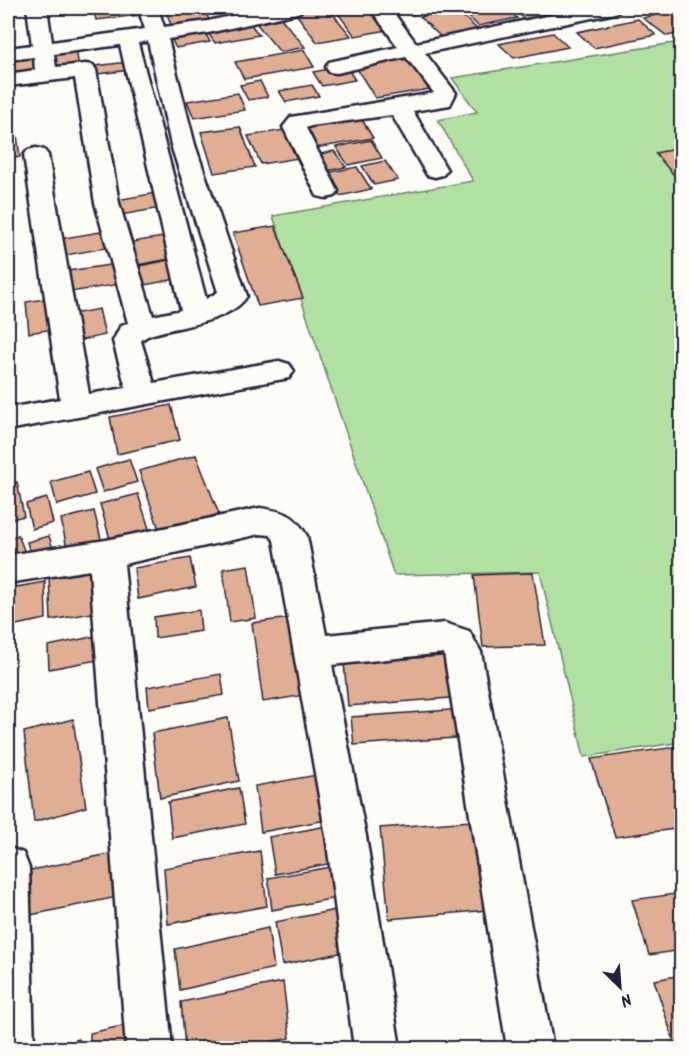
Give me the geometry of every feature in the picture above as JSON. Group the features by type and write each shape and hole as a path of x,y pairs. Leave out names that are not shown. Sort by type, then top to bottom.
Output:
{"street":[{"path":"37,8 46,75"},
{"path":"143,396 127,341 131,332 143,327 196,316 233,296 183,145 157,35 148,8"},
{"path":"8,54 208,27 293,8"},
{"path":"326,191 294,127 299,122 442,100 444,93 380,8"},
{"path":"337,67 611,8"},
{"path":"130,46 196,316"},
{"path":"8,80 85,70 107,203 143,327"},
{"path":"399,107 435,170"},
{"path":"36,155 76,407"},
{"path":"8,419 279,371"},
{"path":"8,569 106,554 260,521 280,524 290,536 346,836 377,1048"},
{"path":"106,554 148,1048"},
{"path":"313,652 445,638 456,642 463,652 530,1048"},
{"path":"8,868 11,1048"}],"green space":[{"path":"681,42 681,742 584,757 540,572 394,575 273,216 473,181 438,120 477,112 452,78"}],"building":[{"path":"93,8 137,8 139,15 96,20"},
{"path":"165,8 204,8 209,20 171,25"},
{"path":"208,8 240,8 211,13"},
{"path":"328,8 351,36 317,42 294,11"},
{"path":"334,8 369,8 387,30 355,36"},
{"path":"405,8 446,8 413,15"},
{"path":"506,8 517,18 478,26 461,9"},
{"path":"511,8 555,8 561,13 526,20"},
{"path":"455,9 478,30 442,38 420,17"},
{"path":"672,11 682,18 682,33 667,36 643,18"},
{"path":"280,17 305,47 280,52 256,23"},
{"path":"638,19 656,35 594,48 577,32"},
{"path":"249,22 259,35 215,43 206,30"},
{"path":"203,29 210,42 176,48 169,35"},
{"path":"553,33 568,47 514,58 499,44"},
{"path":"76,46 79,70 50,74 46,49"},
{"path":"304,50 314,67 244,79 235,62"},
{"path":"40,52 43,74 9,78 8,55"},
{"path":"408,59 430,89 375,98 356,67"},
{"path":"128,62 130,70 89,75 87,67"},
{"path":"346,66 355,80 322,86 313,72"},
{"path":"260,81 268,97 248,100 240,85"},
{"path":"312,85 319,96 286,102 279,91"},
{"path":"238,93 245,110 194,118 187,101"},
{"path":"361,118 373,138 316,148 306,128"},
{"path":"240,127 255,167 214,173 201,132"},
{"path":"290,129 305,157 261,164 248,136"},
{"path":"17,135 20,157 8,159 8,137"},
{"path":"371,140 382,158 348,165 336,147"},
{"path":"682,148 682,181 680,182 655,153"},
{"path":"334,151 346,167 327,171 316,155"},
{"path":"385,161 398,180 374,185 362,166"},
{"path":"357,167 371,189 340,196 326,173"},
{"path":"156,193 161,208 115,216 111,201"},
{"path":"275,226 303,298 258,306 233,233"},
{"path":"112,230 116,246 61,256 58,239"},
{"path":"169,236 175,258 137,265 132,242"},
{"path":"174,259 181,278 145,285 139,266"},
{"path":"117,264 121,284 64,293 61,272"},
{"path":"56,297 60,328 29,333 26,302"},
{"path":"99,309 105,335 72,342 67,315"},
{"path":"171,405 180,440 117,454 110,417"},
{"path":"196,455 219,514 160,532 139,471"},
{"path":"129,459 137,482 103,492 95,469"},
{"path":"88,472 95,494 57,505 51,482"},
{"path":"17,482 24,516 8,520 8,484"},
{"path":"138,494 151,535 112,546 100,504"},
{"path":"47,498 53,523 32,529 26,504"},
{"path":"94,511 102,543 68,553 61,519"},
{"path":"18,535 26,555 8,562 8,539"},
{"path":"49,536 53,549 31,556 27,542"},
{"path":"190,558 196,587 138,599 134,568"},
{"path":"248,565 256,618 230,622 223,569"},
{"path":"100,567 104,611 51,620 49,576"},
{"path":"533,573 545,645 483,647 474,575"},
{"path":"45,582 46,619 11,626 11,588"},
{"path":"199,610 201,631 155,638 154,617"},
{"path":"298,617 311,694 263,702 252,623"},
{"path":"106,634 108,658 49,669 48,646"},
{"path":"456,655 463,697 348,706 344,663"},
{"path":"221,674 224,695 149,708 147,687"},
{"path":"464,709 469,737 354,745 351,717"},
{"path":"228,718 239,781 160,798 152,733"},
{"path":"73,719 86,807 34,822 24,732"},
{"path":"682,746 682,828 615,837 591,759"},
{"path":"328,773 337,818 261,832 255,786"},
{"path":"239,788 245,824 172,838 168,802"},
{"path":"484,820 499,909 389,919 380,828"},
{"path":"337,824 343,861 275,874 269,837"},
{"path":"260,851 267,906 168,924 164,868"},
{"path":"119,852 122,896 21,917 21,872"},
{"path":"342,865 347,896 272,910 268,878"},
{"path":"682,893 682,950 649,955 632,900"},
{"path":"351,907 359,949 282,965 275,922"},
{"path":"268,928 274,968 180,990 175,949"},
{"path":"682,975 682,1048 676,1048 654,980"},
{"path":"283,982 290,1038 238,1048 185,1048 181,1002"},
{"path":"135,1023 137,1048 90,1048 90,1033"},
{"path":"79,1039 80,1048 51,1048"}]}
